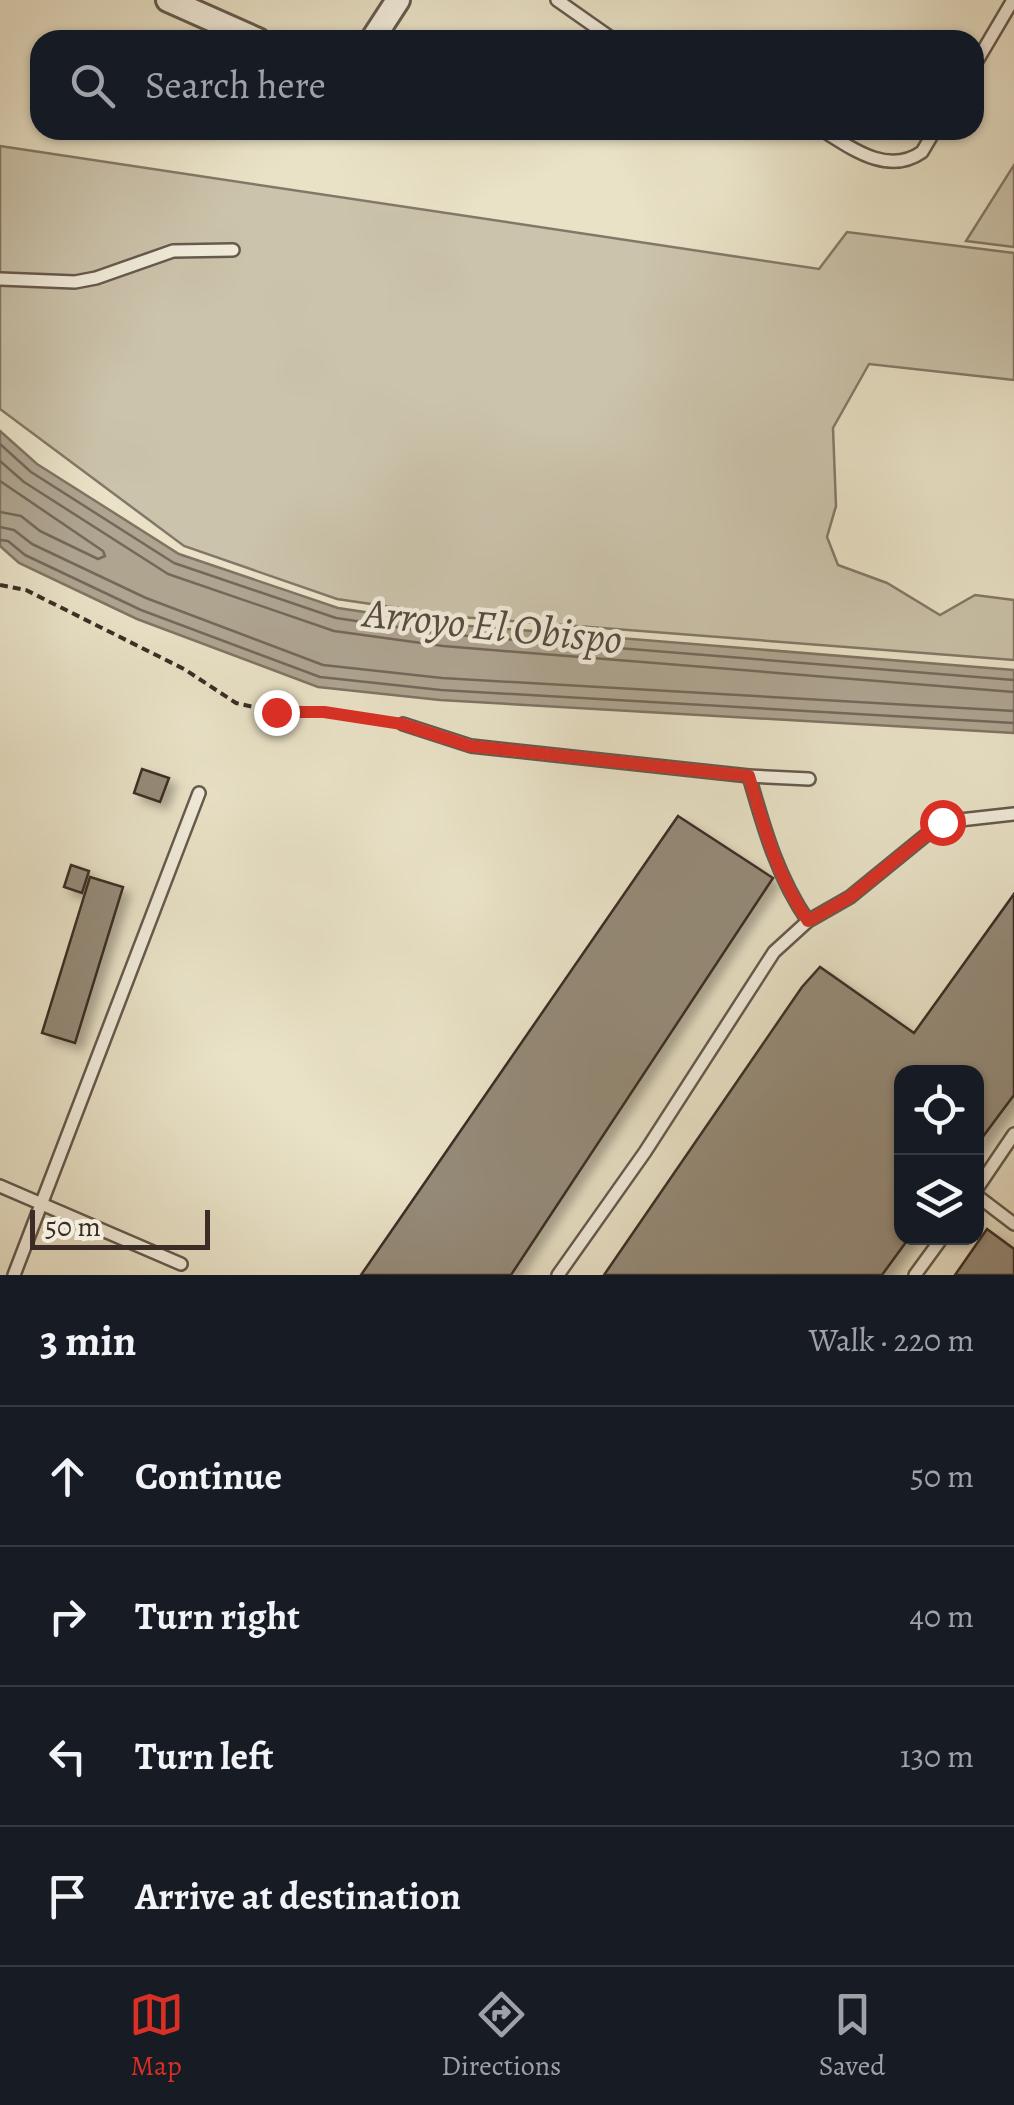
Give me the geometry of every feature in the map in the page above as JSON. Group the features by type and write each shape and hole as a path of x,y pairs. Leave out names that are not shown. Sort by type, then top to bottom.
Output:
{"street":[{"path":"168,0 236,30"},
{"path":"378,30 398,0"}],"lane":[{"path":"557,0 600,30"},
{"path":"984,49 1013,0"},
{"path":"839,140 862,154 894,162 916,157 929,140"},
{"path":"0,279 76,282 173,251 233,250"},
{"path":"402,724 470,746 809,779"},
{"path":"749,776 771,853 787,890 808,921"},
{"path":"14,1275 199,793"},
{"path":"558,1275 645,1152 774,952 808,921 850,897 942,822 1014,814"},
{"path":"984,1181 1014,1134"},
{"path":"0,1186 182,1264"},
{"path":"984,1200 1014,1224"},
{"path":"915,1275 937,1245"}],"path":[{"path":"0,586 26,590 184,669 236,703 276,712 324,712 402,724"}],"shaded area":[{"path":"0,146 819,269 847,232 1014,253 1014,380 869,364 833,428 836,506 827,537 838,565 887,583 940,615 975,595 1014,600 1014,660 460,617 337,599 184,546 0,409"},
{"path":"1014,165 1014,247 966,241"}],"water":[{"path":"0,431 37,464 179,554 338,608 445,624 1014,670 1014,733 440,700 318,687 137,619 19,563 0,546"}],"building":[{"path":"142,769 169,778 160,802 134,793"},
{"path":"678,816 773,878 511,1275 361,1275"},
{"path":"71,865 89,871 82,893 64,887"},
{"path":"90,877 123,887 75,1043 42,1033"},
{"path":"1014,894 1014,1095 984,1135 984,1065 894,1065 894,1245 904,1245 882,1275 604,1275 802,987 820,967 914,1033"},
{"path":"987,1229 1014,1249 1014,1275 955,1275 976,1245 984,1245"}],"route":[{"path":"276,712 324,712 402,724 470,746 749,776 771,853 787,890 808,921 850,897 942,822"}],"water label":[{"name":"Arroyo El Obispo","path":"493,625"}]}
